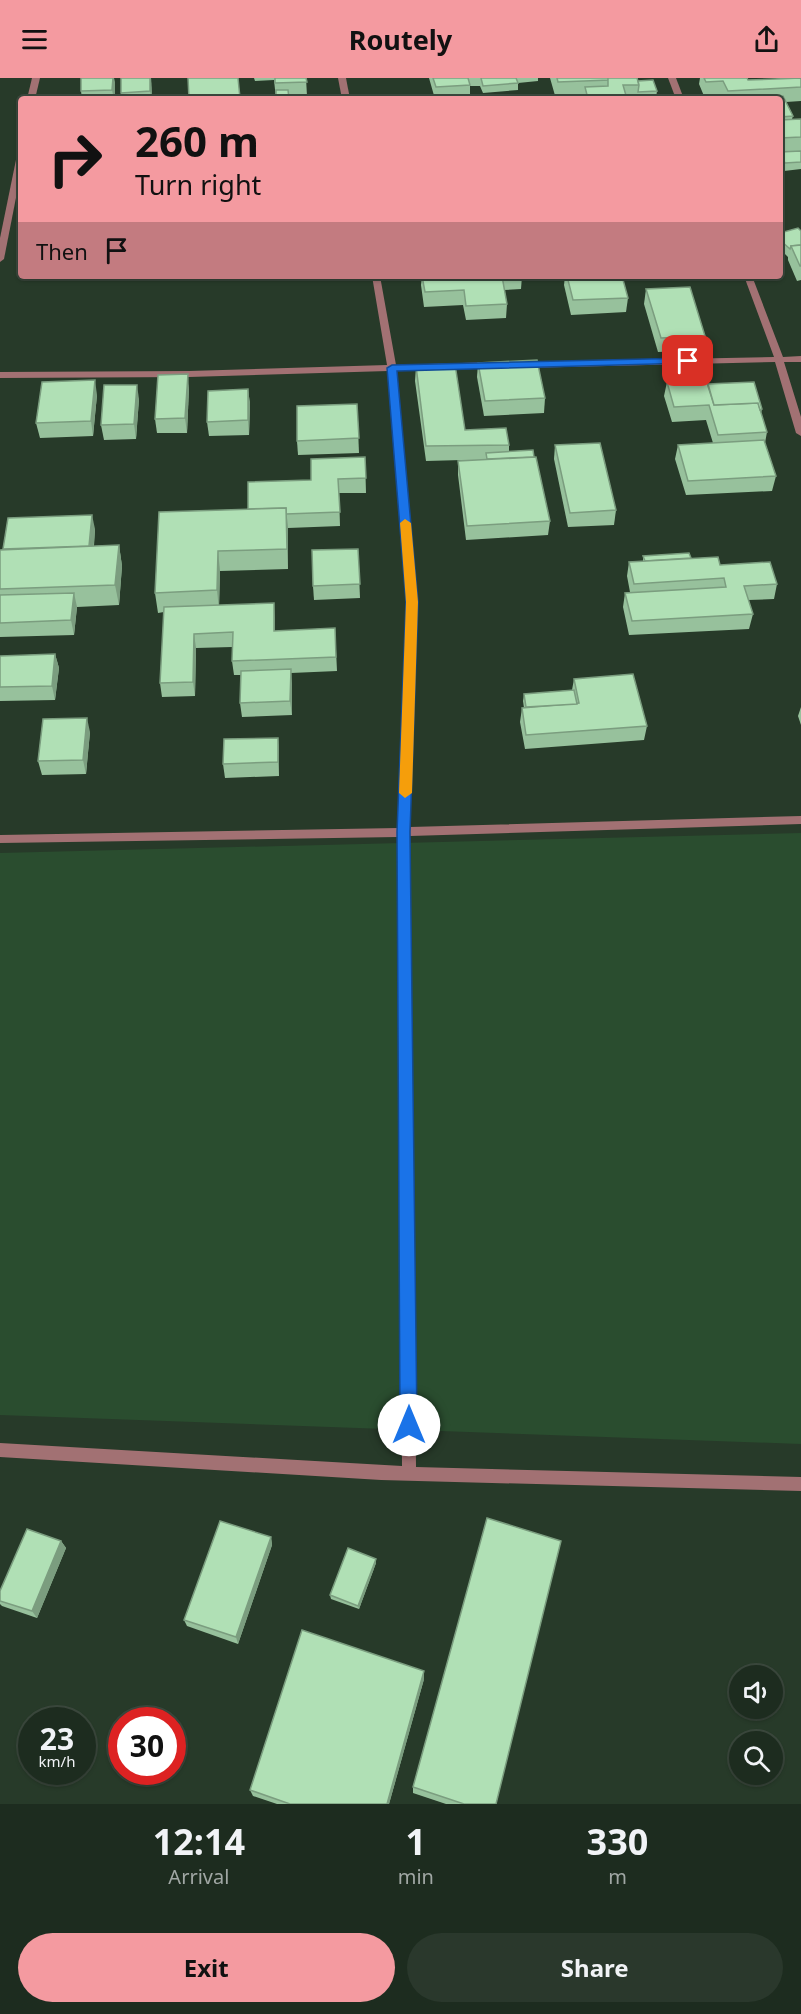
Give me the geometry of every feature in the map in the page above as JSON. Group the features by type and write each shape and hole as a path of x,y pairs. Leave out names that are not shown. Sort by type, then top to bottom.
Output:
{"street":[{"path":"33,96 36,78"},
{"path":"342,78 345,96"},
{"path":"672,78 679,96"},
{"path":"0,259 18,167"},
{"path":"377,279 392,368 412,602 404,832 409,1473"},
{"path":"749,279 779,359 801,433"},
{"path":"0,375 189,374 801,358"},
{"path":"0,839 404,832 801,820"},
{"path":"0,1450 409,1473 801,1484"}],"green space":[{"path":"801,833 801,1444 0,1415 0,853"}],"building":[{"path":"81,78 113,78 112,90 81,91"},
{"path":"121,78 150,78 150,91 121,93"},
{"path":"188,78 238,78 240,96 189,96"},
{"path":"275,78 306,78 307,82 275,83"},
{"path":"433,78 468,78 470,85 436,87"},
{"path":"481,78 516,78 518,83 483,86"},
{"path":"557,78 608,78 609,80 558,82"},
{"path":"608,78 637,78 639,85 623,85 626,96 587,96 585,87 608,86"},
{"path":"704,78 747,78 748,80 801,78 801,87 728,91 723,81 706,82"},
{"path":"653,80 657,91 638,92 638,81"},
{"path":"276,90 288,90 289,96 276,96"},
{"path":"783,96 793,116 783,117"},
{"path":"801,119 801,137 783,138 783,120"},
{"path":"801,151 801,162 785,163 783,152"},
{"path":"798,228 801,231 801,245 791,246 790,249 783,243 783,232"},
{"path":"801,245 801,266 800,266 791,246"},
{"path":"423,279 503,279 507,304 466,306 464,290 425,292"},
{"path":"568,279 623,279 628,298 573,300"},
{"path":"690,287 705,336 661,338 646,289"},
{"path":"537,360 545,398 485,401 478,363"},
{"path":"455,364 465,430 506,428 509,445 426,446 416,366"},
{"path":"188,374 185,418 155,419 158,375"},
{"path":"95,380 91,421 36,423 42,382"},
{"path":"706,380 714,405 758,403 767,432 718,435 709,405 674,407 667,382"},
{"path":"754,382 762,409 760,410 758,403 714,405 708,384"},
{"path":"104,385 137,385 134,424 101,425"},
{"path":"248,389 248,420 207,422 208,391"},
{"path":"357,404 359,438 297,441 297,406"},
{"path":"764,440 776,476 688,481 678,445"},
{"path":"600,443 616,510 570,513 555,445"},
{"path":"533,450 534,457 487,459 486,453"},
{"path":"365,457 366,478 338,479 340,512 286,514 286,508 248,509 248,482 311,480 311,459"},
{"path":"536,457 550,521 467,526 458,461"},
{"path":"286,508 287,549 218,551 217,590 155,593 159,512"},
{"path":"92,515 89,546 3,549 8,518"},
{"path":"119,545 115,585 0,589 0,550"},
{"path":"358,549 360,584 313,586 312,550"},
{"path":"689,553 691,558 645,561 643,556"},
{"path":"718,557 720,565 770,562 777,584 744,586 753,614 632,621 625,593 726,587 724,578 634,584 629,562"},
{"path":"74,593 71,620 0,623 0,595"},
{"path":"274,603 274,631 335,628 336,657 232,661 233,632 194,634 193,682 160,683 164,607"},
{"path":"55,654 52,686 0,687 0,656"},
{"path":"291,669 290,701 240,703 241,671"},
{"path":"633,674 647,726 526,735 522,708 579,703 574,679"},
{"path":"574,690 577,704 526,707 524,694"},
{"path":"87,718 83,760 38,761 43,719"},
{"path":"278,738 278,762 223,764 224,739"},
{"path":"487,1518 561,1541 496,1804 464,1804 413,1787"},
{"path":"220,1521 271,1537 236,1637 184,1620"},
{"path":"27,1529 61,1541 32,1611 0,1601 0,1591"},
{"path":"348,1548 376,1559 358,1606 330,1595"},
{"path":"302,1630 424,1671 387,1804 290,1804 250,1790"}],"slow traffic":[{"path":"405,523 412,602 405,793"}],"route":[{"path":"409,1425 404,832 412,602 392,368 688,361"}]}
